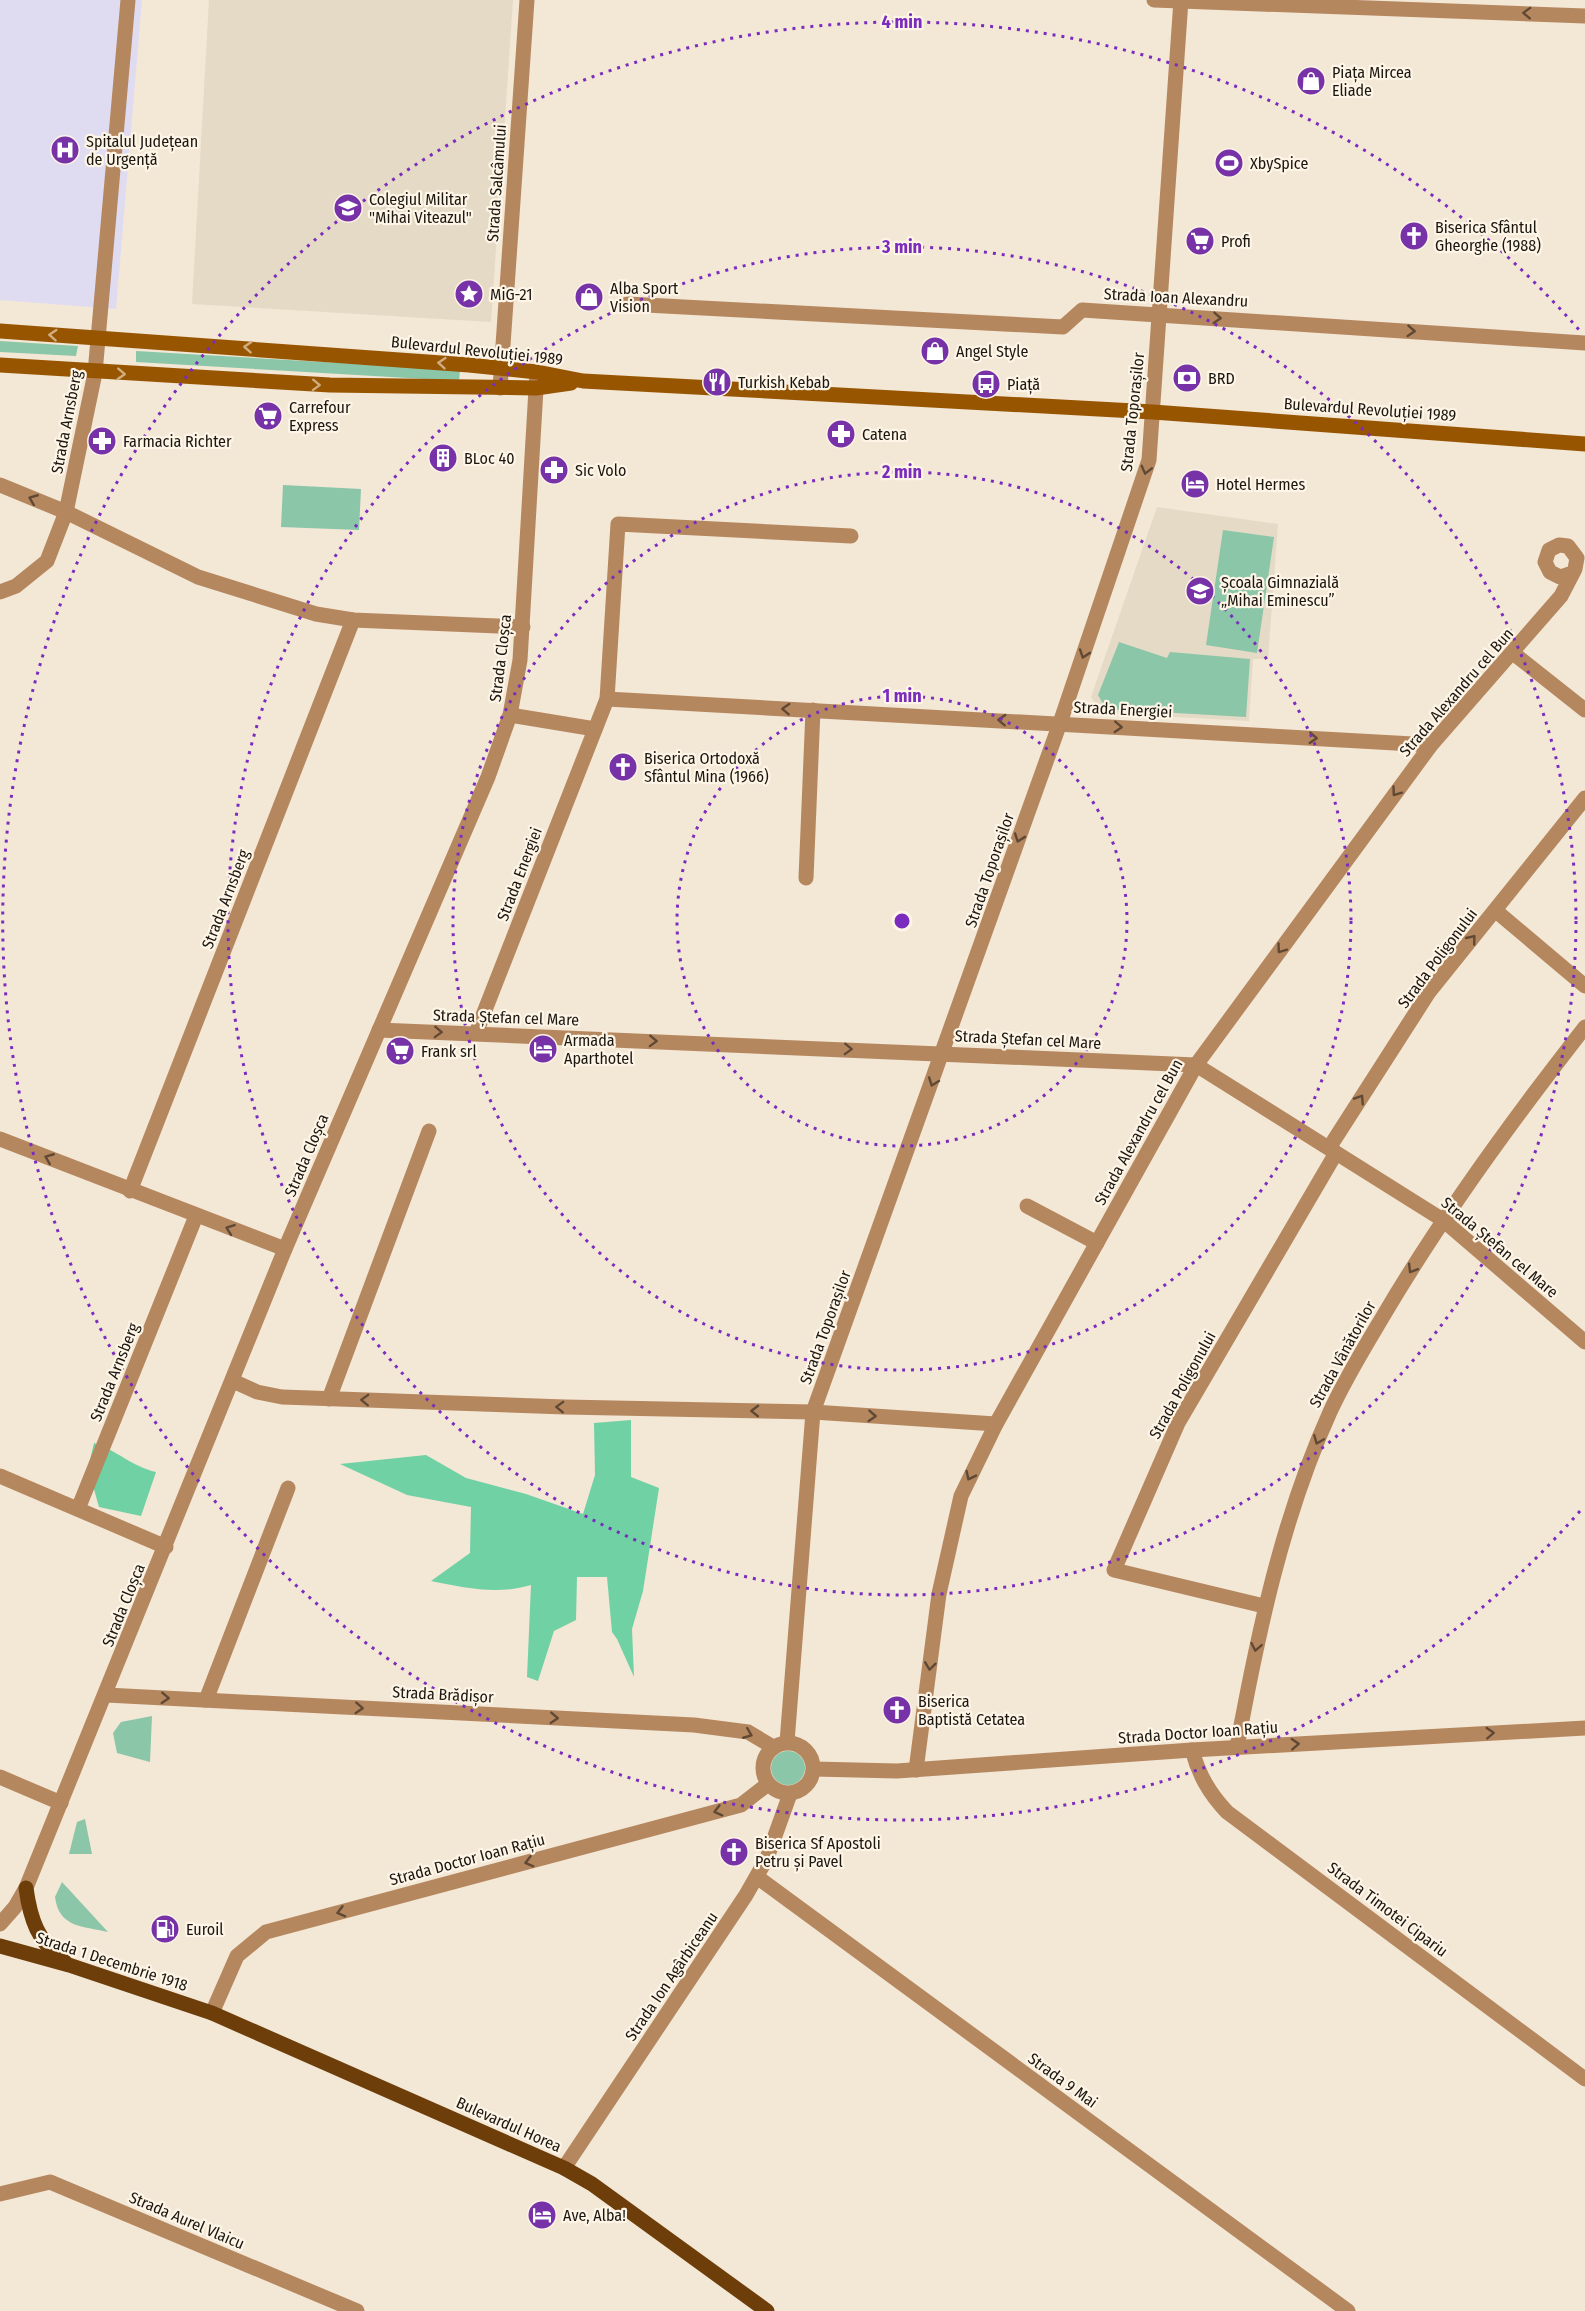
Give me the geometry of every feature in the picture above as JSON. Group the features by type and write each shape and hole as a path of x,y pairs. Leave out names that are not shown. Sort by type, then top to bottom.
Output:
{"main road":[{"name":"Bulevardul Revoluției 1989","path":"0,331 273,349 501,368 582,381 1153,412 1585,444"},
{"name":"Bulevardul Revoluției 1989","path":"0,365 95,373 295,384 536,388 582,381"},
{"path":"26,1888 29,1910 36,1931 53,1954 69,1965"},
{"name":"Strada 1 Decembrie 1918","path":"0,1946 69,1965 212,2013"},
{"name":"Bulevardul Horea","path":"212,2013 564,2168 592,2184 767,2311"}],"street":[{"name":"Strada Arnsberg","path":"0,592 16,586 47,561 66,512 95,373 128,0"},
{"name":"Strada Salcâmului","path":"500,388 527,0"},
{"path":"1154,0 1585,16"},
{"name":"Strada Toporașilor","path":"780,1745 813,1412 944,1053 1143,484 1149,460 1181,0"},
{"name":"Strada Ioan Alexandru","path":"627,304 1063,327 1082,310 1585,343"},
{"name":"Strada Cloșca","path":"0,1924 15,1907 26,1888 285,1249 488,777 510,715 520,660 523,627 537,372"},
{"path":"0,485 66,512 198,577 316,614 353,620 523,627"},
{"path":"607,699 618,524 851,536"},
{"path":"1555,575 1560,577 1572,573 1577,564 1576,554 1568,546 1558,545 1549,550 1545,562 1555,575 1561,596"},
{"name":"Strada Alexandru cel Bun","path":"916,1770 939,1594 961,1496 996,1424 1196,1065 1431,745 1561,596 1572,573"},
{"name":"Strada Arnsberg","path":"130,1191 353,620"},
{"path":"1513,653 1585,710"},
{"name":"Strada Energiei","path":"476,1033 607,699 1431,745"},
{"path":"806,878 813,710"},
{"path":"510,715 595,729"},
{"name":"Strada Poligonului","path":"1264,1606 1114,1570 1178,1423 1332,1150 1430,992 1585,798"},
{"path":"1496,911 1585,986"},
{"name":"Strada Vânătorilor","path":"1237,1747 1264,1606 1315,1449 1330,1412 1355,1364 1443,1220 1585,1028"},
{"name":"Strada Ștefan cel Mare","path":"379,1030 1196,1065 1443,1220 1585,1342"},
{"path":"329,1399 429,1131"},
{"path":"0,1139 285,1249"},
{"path":"1027,1206 1097,1244"},
{"name":"Strada Arnsberg","path":"78,1509 196,1216"},
{"path":"233,1381 257,1392 282,1397 565,1407 813,1412 996,1424"},
{"path":"0,1476 166,1547"},
{"path":"206,1700 288,1488"},
{"name":"Strada Brădișor","path":"106,1695 694,1725 748,1732 780,1745"},
{"name":"Strada Doctor Ioan Rațiu","path":"813,1769 916,1770 1192,1749 1585,1728"},
{"path":"780,1745 803,1747 813,1760 813,1769 804,1789 790,1794 781,1793 768,1784 762,1769 767,1753 780,1745"},
{"name":"Strada Timotei Cipariu","path":"1192,1749 1198,1771 1211,1795 1227,1812 1585,2079"},
{"path":"0,1777 61,1803"},
{"name":"Strada Doctor Ioan Rațiu","path":"212,2013 237,1956 266,1932 741,1805 768,1784"},
{"name":"Strada Ion Agârbiceanu","path":"564,2168 757,1877 776,1837 790,1794"},
{"name":"Strada 9 Mai","path":"757,1877 1348,2311"},
{"name":"Strada Aurel Vlaicu","path":"0,2194 50,2182 357,2311"}],"shaded area":[{"name":"Spitalul Județean de Urgență","path":"0,0 142,0 116,309 0,300"},
{"name":"Colegiul Militar \"Mihai Viteazul\"","path":"209,0 513,0 491,322 192,304"},
{"name":"Școala Gimnazială „Mihai Eminescu”","path":"1157,507 1278,524 1268,659 1253,659 1249,721 1102,713 1091,697"}],"green space":[{"path":"0,341 78,346 76,356 0,352"},
{"path":"136,351 460,370 459,381 136,362"},
{"path":"283,485 361,489 359,530 281,527"},
{"path":"1223,530 1274,537 1257,653 1206,645"},
{"path":"1119,642 1167,658 1170,652 1250,659 1246,717 1106,709 1098,695"},
{"path":"631,1420 631,1477 659,1488 643,1591 632,1629 634,1677 612,1632 607,1577 577,1577 576,1620 554,1631 538,1681 527,1677 531,1585 494,1590 431,1581 470,1553 471,1507 407,1495 340,1464 426,1455 466,1478 526,1494 583,1514 595,1475 594,1423"},
{"path":"94,1443 156,1472 141,1516 99,1507 88,1468"},
{"path":"152,1716 150,1762 117,1753 113,1733 121,1722"},
{"path":"788,1751 800,1756 805,1768 800,1780 788,1785 776,1780 771,1768 776,1756"},
{"path":"85,1819 92,1854 69,1854 77,1822"},
{"path":"62,1882 108,1932 74,1924 61,1915 55,1897"}],"place":[{"name":"Piața Mircea Eliade","path":"1311,81"},
{"name":"Spitalul Județean de Urgență","path":"65,150"},
{"name":"XbySpice","path":"1229,163"},
{"name":"Colegiul Militar \"Mihai Viteazul\"","path":"348,208"},
{"name":"Biserica Sfântul Gheorghe (1988)","path":"1414,236"},
{"name":"Profi","path":"1200,241"},
{"name":"MiG-21","path":"469,294"},
{"name":"Alba Sport Vision","path":"589,297"},
{"name":"Angel Style","path":"935,351"},
{"name":"BRD","path":"1187,378"},
{"name":"Turkish Kebab","path":"717,382"},
{"name":"Piață","path":"986,384"},
{"name":"Carrefour Express","path":"268,416"},
{"name":"Catena","path":"841,434"},
{"name":"Farmacia Richter","path":"102,441"},
{"name":"BLoc 40","path":"443,458"},
{"name":"Sic Volo","path":"554,470"},
{"name":"Hotel Hermes","path":"1195,484"},
{"name":"Școala Gimnazială „Mihai Eminescu”","path":"1200,591"},
{"name":"Biserica Ortodoxă Sfântul Mina (1966)","path":"623,767"},
{"name":"Armada Aparthotel","path":"543,1049"},
{"name":"Frank srl","path":"400,1051"},
{"name":"Biserica Baptistă Cetatea","path":"897,1710"},
{"name":"Biserica Sf Apostoli Petru și Pavel","path":"734,1852"},
{"name":"Euroil","path":"165,1929"},
{"name":"Ave, Alba!","path":"542,2215"}]}
